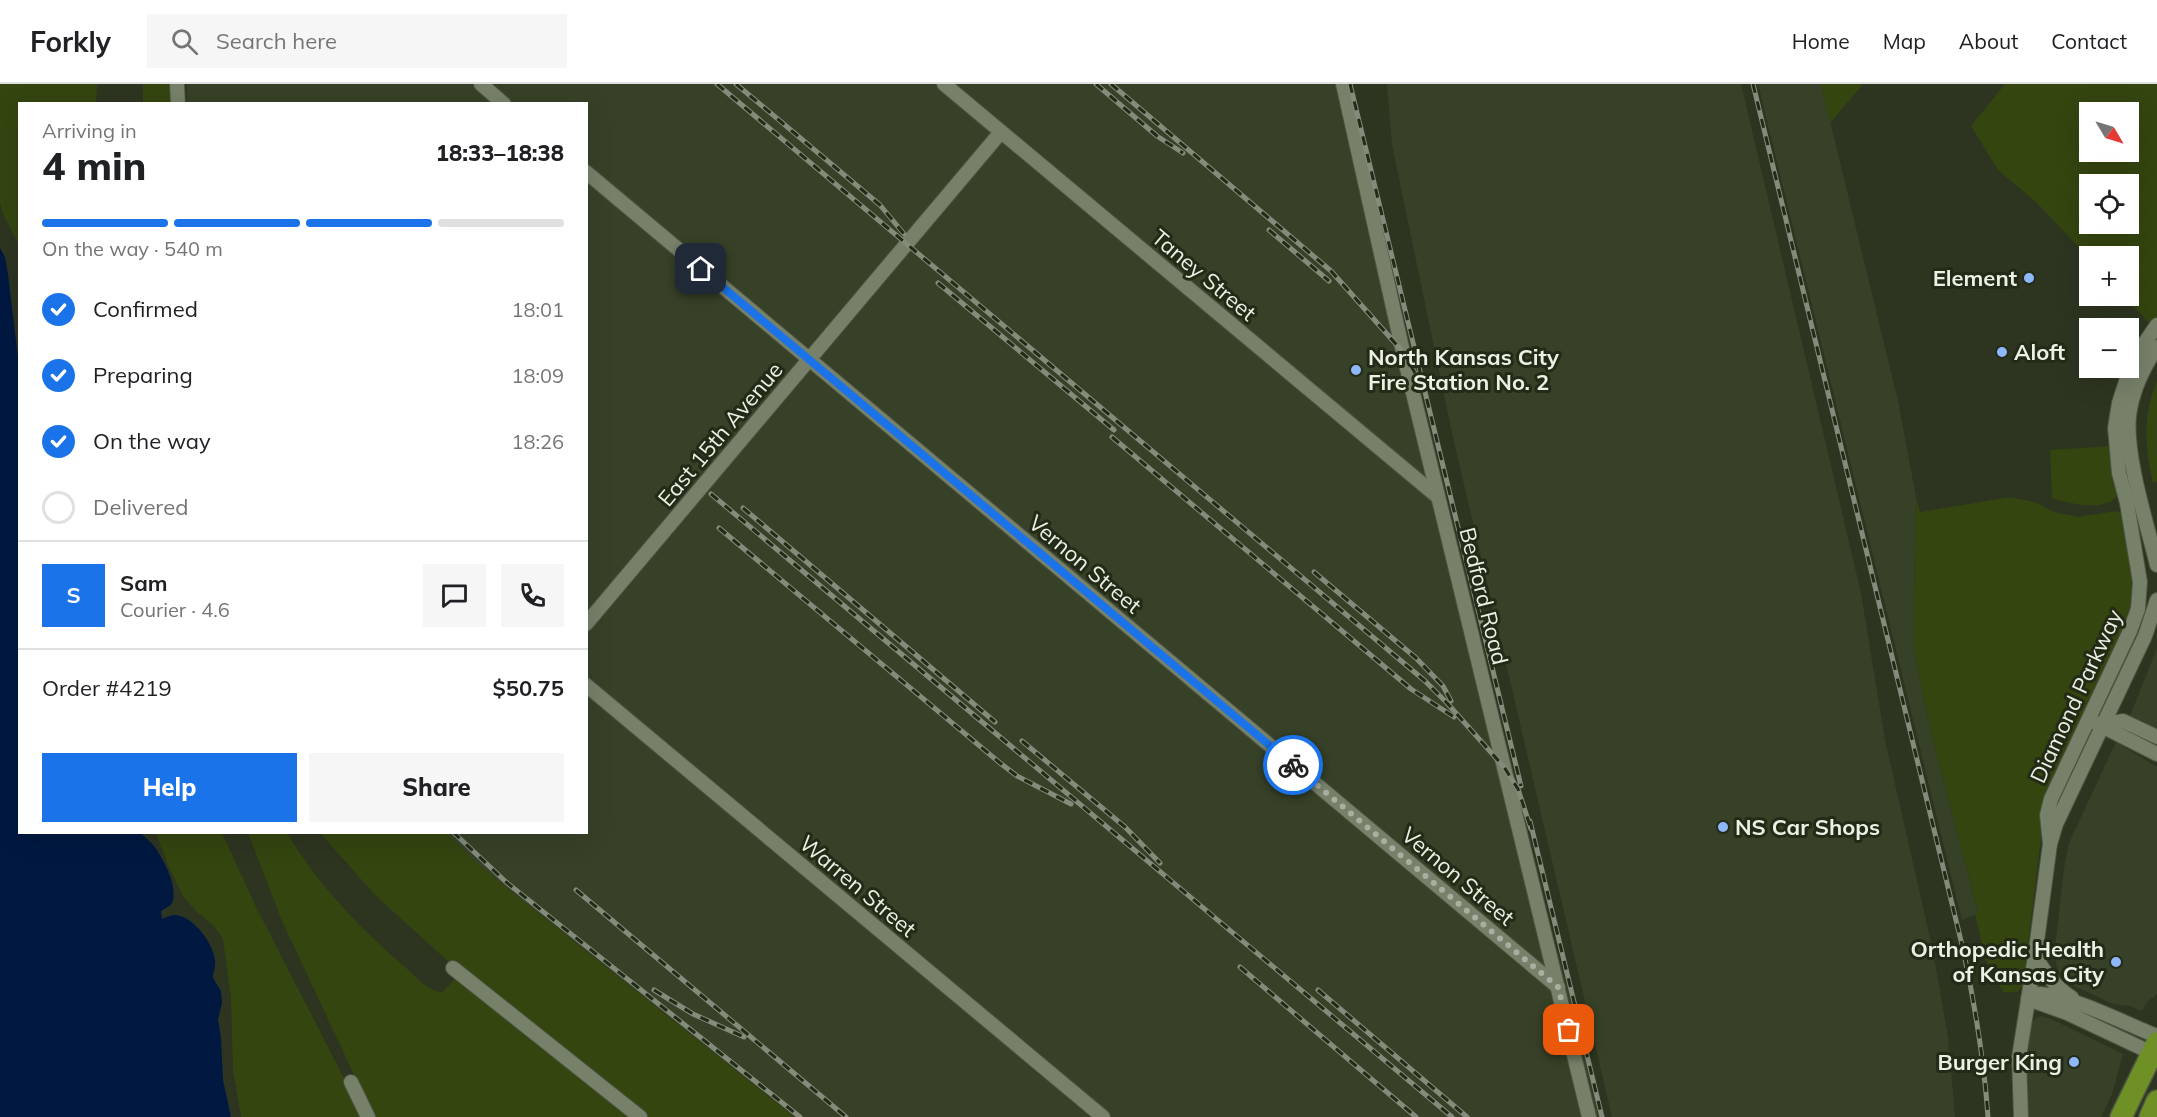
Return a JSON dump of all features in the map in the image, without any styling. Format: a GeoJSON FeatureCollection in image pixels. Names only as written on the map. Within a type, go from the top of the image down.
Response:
{"type":"FeatureCollection","features":[{"type":"Feature","properties":{"kind":"highway"},"geometry":{"type":"LineString","coordinates":[[2121,1117],[2155,1044]]}},
{"type":"Feature","properties":{"kind":"highway"},"geometry":{"type":"LineString","coordinates":[[2151,1117],[2157,1101]]}},
{"type":"Feature","properties":{"kind":"highway"},"geometry":{"type":"LineString","coordinates":[[2151,1117],[2157,1111]]}},
{"type":"Feature","properties":{"kind":"street"},"geometry":{"type":"LineString","coordinates":[[177,84],[178,102]]}},
{"type":"Feature","properties":{"kind":"street"},"geometry":{"type":"LineString","coordinates":[[481,84],[502,102]]}},
{"type":"Feature","properties":{"kind":"street","name":"Taney Street"},"geometry":{"type":"LineString","coordinates":[[944,84],[1438,496]]}},
{"type":"Feature","properties":{"kind":"street","name":"Bedford Road"},"geometry":{"type":"LineString","coordinates":[[1343,84],[1438,496],[1589,1117]]}},
{"type":"Feature","properties":{"kind":"street","name":"East 15th Avenue"},"geometry":{"type":"LineString","coordinates":[[588,622],[1001,132]]}},
{"type":"Feature","properties":{"kind":"street","name":"Vernon Street"},"geometry":{"type":"LineString","coordinates":[[588,174],[1558,987]]}},
{"type":"Feature","properties":{"kind":"street","name":"Diamond Parkway"},"geometry":{"type":"LineString","coordinates":[[2050,844],[2047,815],[2051,799],[2130,631],[2138,609],[2140,582],[2127,503],[2119,473],[2115,428],[2121,393],[2133,360],[2157,325]]}},
{"type":"Feature","properties":{"kind":"street"},"geometry":{"type":"LineString","coordinates":[[2157,348],[2135,392],[2129,432],[2135,470],[2157,565]]}},
{"type":"Feature","properties":{"kind":"street","name":"Diamond Parkway"},"geometry":{"type":"LineString","coordinates":[[2021,1117],[2019,1057],[2050,844],[2056,824],[2145,636],[2157,600]]}},
{"type":"Feature","properties":{"kind":"street","name":"Warren Street"},"geometry":{"type":"LineString","coordinates":[[588,687],[1103,1117]]}},
{"type":"Feature","properties":{"kind":"street"},"geometry":{"type":"LineString","coordinates":[[2088,720],[2157,754]]}},
{"type":"Feature","properties":{"kind":"street"},"geometry":{"type":"LineString","coordinates":[[2102,725],[2123,721],[2157,737]]}},
{"type":"Feature","properties":{"kind":"street"},"geometry":{"type":"LineString","coordinates":[[2035,956],[2046,974],[2060,990],[2083,1006],[2155,1044]]}},
{"type":"Feature","properties":{"kind":"street"},"geometry":{"type":"LineString","coordinates":[[453,968],[640,1117]]}},
{"type":"Feature","properties":{"kind":"street"},"geometry":{"type":"LineString","coordinates":[[2028,999],[2038,994],[2083,1006]]}},
{"type":"Feature","properties":{"kind":"street"},"geometry":{"type":"LineString","coordinates":[[2028,999],[2155,1044]]}},
{"type":"Feature","properties":{"kind":"street"},"geometry":{"type":"LineString","coordinates":[[351,1082],[368,1117]]}},
{"type":"Feature","properties":{"kind":"shaded area"},"geometry":{"type":"Polygon","coordinates":[[[187,84],[1344,84],[1504,767],[1605,1117],[794,1117],[509,890],[473,860],[447,834],[588,834],[588,102],[187,102],[187,84]]]}},
{"type":"Feature","properties":{"kind":"shaded area"},"geometry":{"type":"Polygon","coordinates":[[[1387,84],[1741,84],[1861,593],[1885,740],[1933,951],[1948,1037],[1955,1117],[1612,1117],[1452,433],[1392,145],[1387,84]]]}},
{"type":"Feature","properties":{"kind":"shaded area"},"geometry":{"type":"Polygon","coordinates":[[[1758,84],[1821,84],[1898,401],[1916,497],[1913,645],[1930,729],[1978,913],[1962,920],[1758,84]]]}},
{"type":"Feature","properties":{"kind":"shaded area"},"geometry":{"type":"Polygon","coordinates":[[[2157,648],[2157,729],[2130,716],[2157,648]]]}},
{"type":"Feature","properties":{"kind":"shaded area"},"geometry":{"type":"Polygon","coordinates":[[[2116,742],[2157,767],[2157,994],[2147,1002],[2142,1011],[2130,1006],[2113,1004],[2070,984],[2058,970],[2054,956],[2065,861],[2070,841],[2116,742]]]}},
{"type":"Feature","properties":{"kind":"shaded area"},"geometry":{"type":"Polygon","coordinates":[[[2040,1016],[2051,1019],[2123,1054],[2112,1094],[2101,1117],[2027,1117],[2025,1059],[2030,1025],[2040,1016]]]}},
{"type":"Feature","properties":{"kind":"green space"},"geometry":{"type":"Polygon","coordinates":[[[0,84],[97,84],[96,102],[18,102],[18,243],[0,203],[0,84]]]}},
{"type":"Feature","properties":{"kind":"green space"},"geometry":{"type":"Polygon","coordinates":[[[143,84],[172,84],[172,102],[143,102],[143,84]]]}},
{"type":"Feature","properties":{"kind":"green space"},"geometry":{"type":"Polygon","coordinates":[[[1821,84],[1863,84],[1830,123],[1821,84]]]}},
{"type":"Feature","properties":{"kind":"green space"},"geometry":{"type":"Polygon","coordinates":[[[2005,84],[2157,84],[2157,318],[2152,326],[2133,306],[2139,306],[2139,246],[2079,247],[2035,201],[1998,170],[1971,126],[2005,84]]]}},
{"type":"Feature","properties":{"kind":"green space"},"geometry":{"type":"Polygon","coordinates":[[[2157,381],[2157,482],[2153,483],[2146,432],[2149,407],[2157,381]]]}},
{"type":"Feature","properties":{"kind":"green space"},"geometry":{"type":"Polygon","coordinates":[[[2111,446],[2119,493],[2114,499],[2107,503],[2088,505],[2068,503],[2052,498],[2050,450],[2111,446]]]}},
{"type":"Feature","properties":{"kind":"green space"},"geometry":{"type":"Polygon","coordinates":[[[1916,497],[1920,512],[2011,497],[2037,503],[2053,512],[2079,517],[2116,511],[2123,514],[2137,607],[2043,821],[2023,985],[2017,992],[2003,992],[1986,961],[1975,914],[1978,912],[1930,729],[1913,645],[1916,497]]]}},
{"type":"Feature","properties":{"kind":"green space"},"geometry":{"type":"Polygon","coordinates":[[[156,834],[222,834],[256,907],[348,1086],[357,1081],[282,921],[248,834],[288,834],[326,888],[356,921],[422,982],[431,989],[442,992],[461,973],[376,896],[321,834],[447,834],[473,860],[509,890],[794,1117],[241,1117],[233,1070],[231,998],[223,939],[215,927],[183,896],[156,834]]]}},
{"type":"Feature","properties":{"kind":"water"},"geometry":{"type":"Polygon","coordinates":[[[0,248],[5,257],[8,274],[18,357],[18,834],[141,834],[154,846],[166,867],[174,891],[171,905],[161,911],[162,919],[176,915],[189,920],[207,939],[213,953],[215,963],[213,978],[221,991],[222,1003],[218,1019],[223,1080],[231,1117],[0,1117],[0,248]]]}},
{"type":"Feature","properties":{"kind":"railway"},"geometry":{"type":"LineString","coordinates":[[717,84],[1425,681],[1504,767],[1518,789],[1531,829]]}},
{"type":"Feature","properties":{"kind":"railway"},"geometry":{"type":"LineString","coordinates":[[736,84],[880,205],[904,234]]}},
{"type":"Feature","properties":{"kind":"railway"},"geometry":{"type":"LineString","coordinates":[[1096,84],[1157,136],[1183,153]]}},
{"type":"Feature","properties":{"kind":"railway"},"geometry":{"type":"LineString","coordinates":[[1111,84],[1331,271],[1403,352],[1415,373]]}},
{"type":"Feature","properties":{"kind":"railway"},"geometry":{"type":"LineString","coordinates":[[1350,84],[1521,786]]}},
{"type":"Feature","properties":{"kind":"railway"},"geometry":{"type":"LineString","coordinates":[[1753,84],[1963,949],[1979,1033],[1988,1117]]}},
{"type":"Feature","properties":{"kind":"railway"},"geometry":{"type":"LineString","coordinates":[[1269,230],[1329,281]]}},
{"type":"Feature","properties":{"kind":"railway"},"geometry":{"type":"LineString","coordinates":[[938,283],[1114,430]]}},
{"type":"Feature","properties":{"kind":"railway"},"geometry":{"type":"LineString","coordinates":[[1112,437],[1411,689],[1454,717]]}},
{"type":"Feature","properties":{"kind":"railway"},"geometry":{"type":"LineString","coordinates":[[711,494],[1452,1117]]}},
{"type":"Feature","properties":{"kind":"railway"},"geometry":{"type":"LineString","coordinates":[[743,508],[995,722]]}},
{"type":"Feature","properties":{"kind":"railway"},"geometry":{"type":"LineString","coordinates":[[719,528],[1000,763],[1017,776],[1071,804]]}},
{"type":"Feature","properties":{"kind":"railway"},"geometry":{"type":"LineString","coordinates":[[1314,572],[1416,658],[1443,686],[1451,701]]}},
{"type":"Feature","properties":{"kind":"railway"},"geometry":{"type":"LineString","coordinates":[[1022,741],[1125,827],[1160,863]]}},
{"type":"Feature","properties":{"kind":"railway"},"geometry":{"type":"LineString","coordinates":[[1530,821],[1602,1117]]}},
{"type":"Feature","properties":{"kind":"railway"},"geometry":{"type":"LineString","coordinates":[[455,834],[506,882],[800,1117]]}},
{"type":"Feature","properties":{"kind":"railway"},"geometry":{"type":"LineString","coordinates":[[576,890],[846,1117]]}},
{"type":"Feature","properties":{"kind":"railway"},"geometry":{"type":"LineString","coordinates":[[1240,967],[1416,1117]]}},
{"type":"Feature","properties":{"kind":"railway"},"geometry":{"type":"LineString","coordinates":[[654,990],[693,1014],[744,1037]]}},
{"type":"Feature","properties":{"kind":"railway"},"geometry":{"type":"LineString","coordinates":[[1318,990],[1467,1117]]}},
{"type":"Feature","properties":{"kind":"way so far"},"geometry":{"type":"LineString","coordinates":[[1293,765],[1558,987],[1569,1030]]}},
{"type":"Feature","properties":{"kind":"place","name":"Element"},"geometry":{"type":"Point","coordinates":[2029,278]}},
{"type":"Feature","properties":{"kind":"place","name":"Aloft"},"geometry":{"type":"Point","coordinates":[2002,352]}},
{"type":"Feature","properties":{"kind":"place","name":"North Kansas City Fire Station No. 2"},"geometry":{"type":"Point","coordinates":[1356,370]}},
{"type":"Feature","properties":{"kind":"place","name":"NS Car Shops"},"geometry":{"type":"Point","coordinates":[1723,827]}},
{"type":"Feature","properties":{"kind":"place","name":"Orthopedic Health of Kansas City"},"geometry":{"type":"Point","coordinates":[2116,962]}},
{"type":"Feature","properties":{"kind":"place","name":"Burger King"},"geometry":{"type":"Point","coordinates":[2074,1062]}},
{"type":"Feature","properties":{"kind":"route"},"geometry":{"type":"LineString","coordinates":[[701,269],[1293,765]]}}]}
